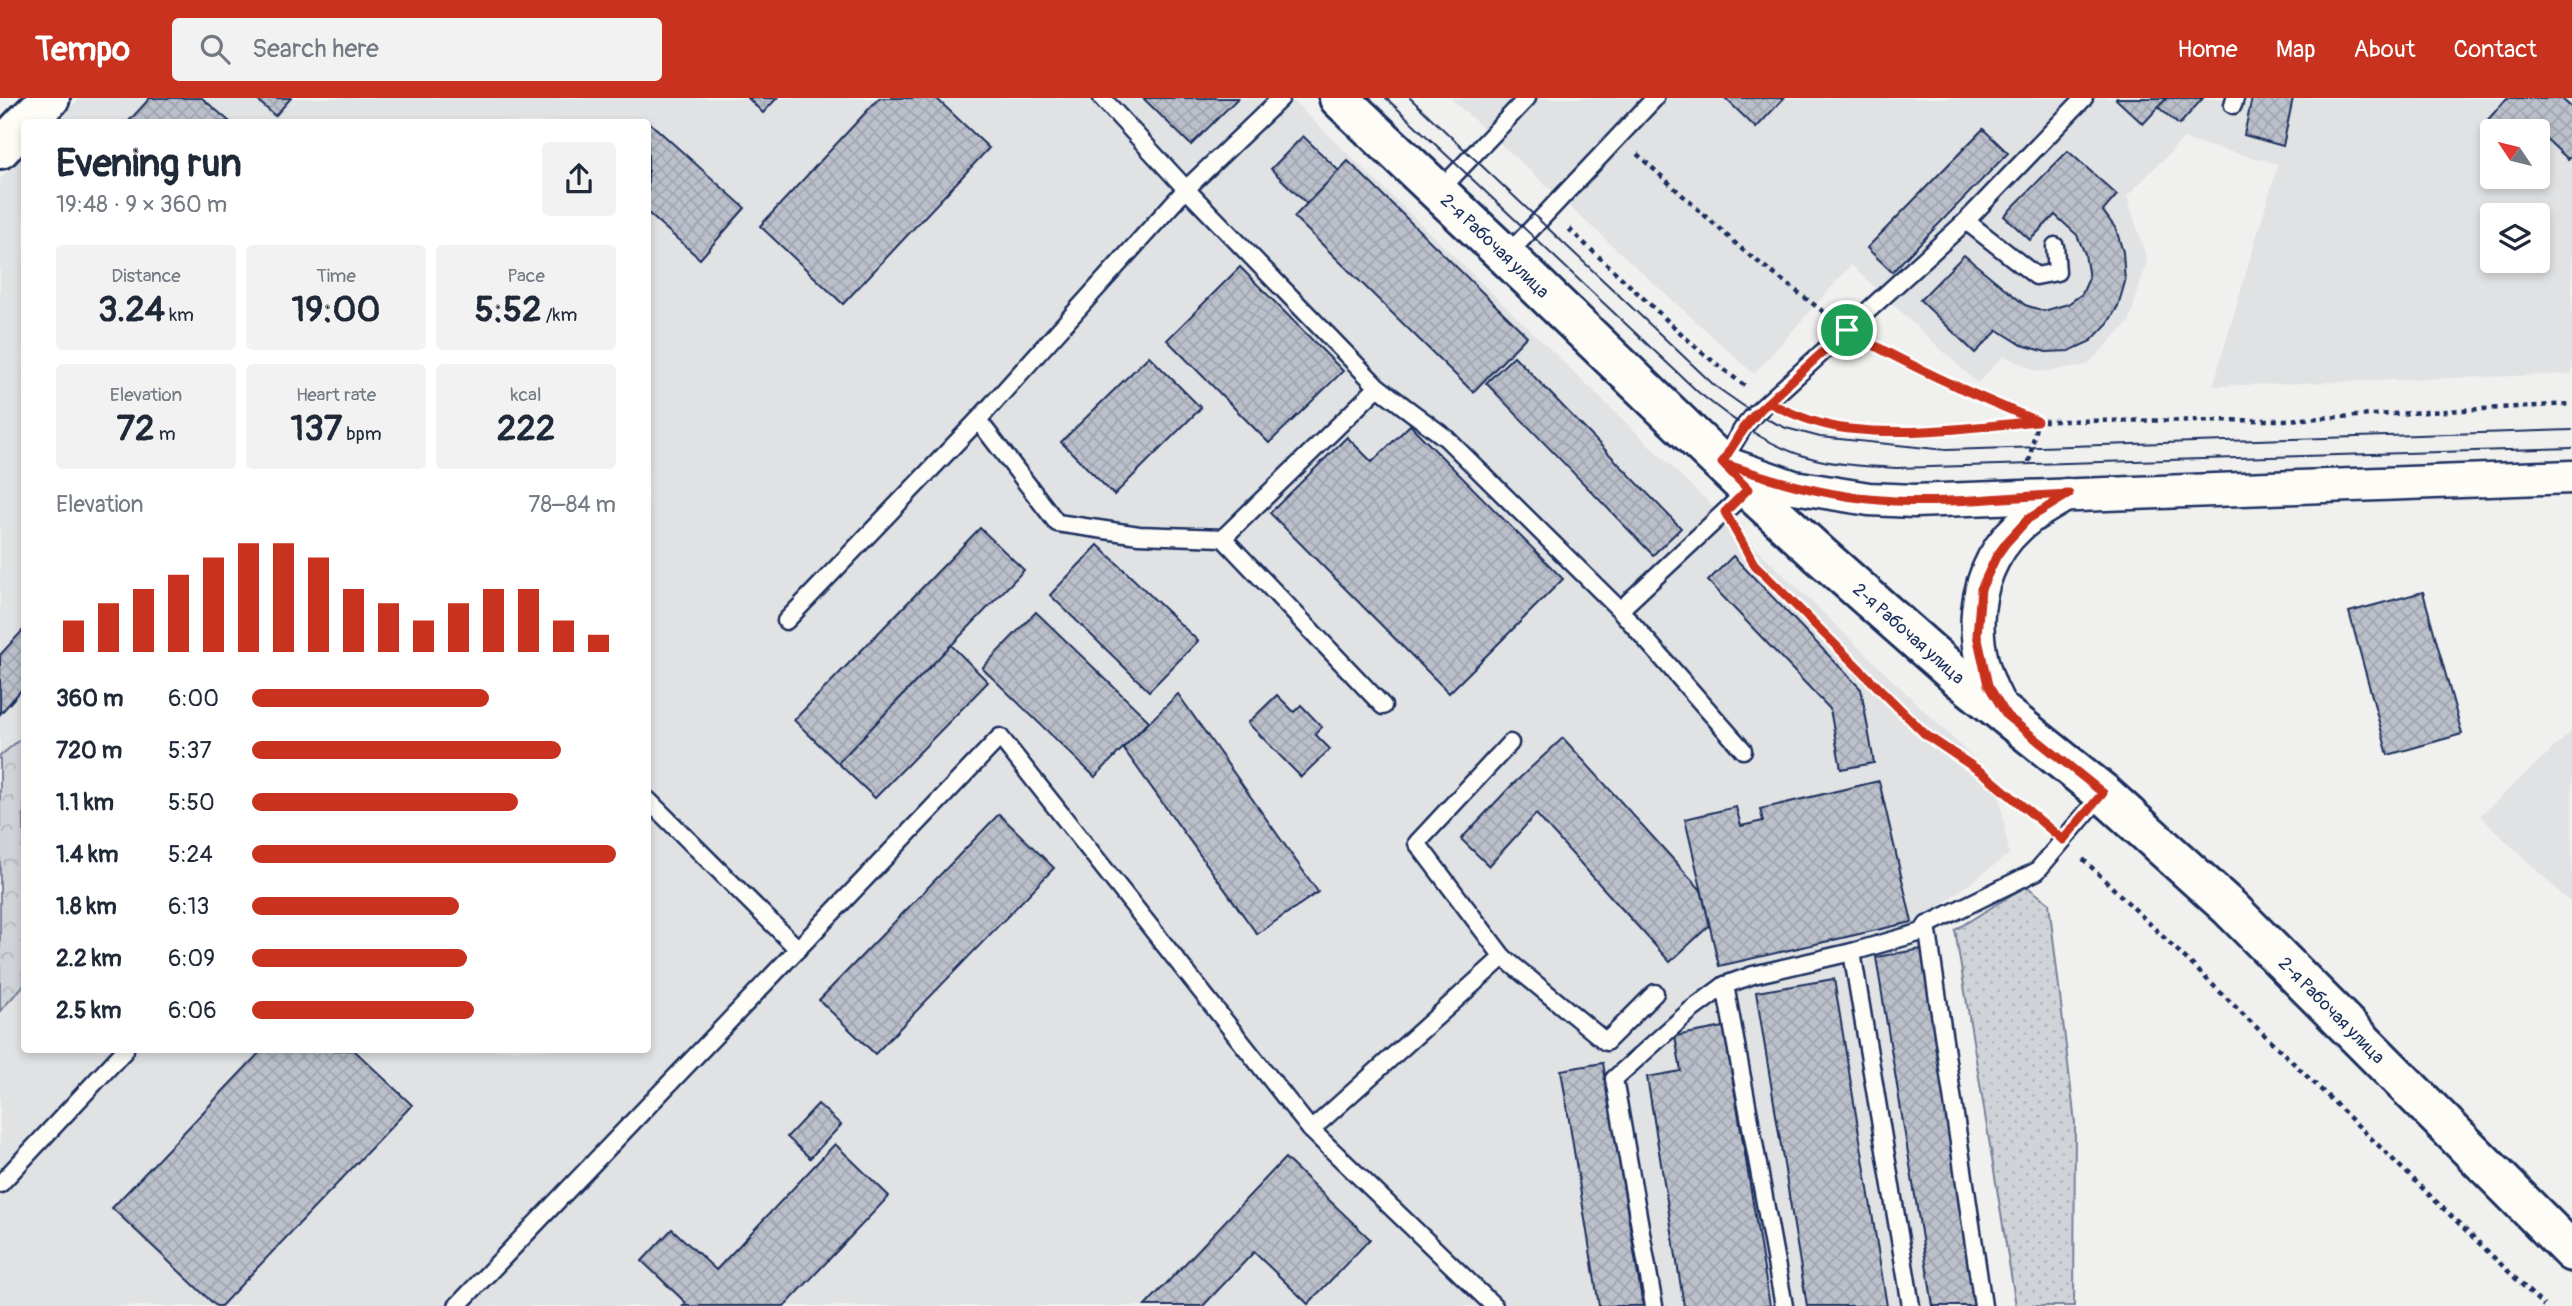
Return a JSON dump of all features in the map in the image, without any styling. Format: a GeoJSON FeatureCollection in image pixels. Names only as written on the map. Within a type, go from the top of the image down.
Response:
{"type":"FeatureCollection","features":[{"type":"Feature","properties":{"kind":"main road"},"geometry":{"type":"LineString","coordinates":[[29,119],[50,98]]}},
{"type":"Feature","properties":{"kind":"main road","name":"2-я Рабочая улица"},"geometry":{"type":"LineString","coordinates":[[1339,98],[1722,463],[1737,501],[2103,793],[2230,908],[2572,1252]]}},
{"type":"Feature","properties":{"kind":"main road"},"geometry":{"type":"LineString","coordinates":[[0,149],[21,127]]}},
{"type":"Feature","properties":{"kind":"street"},"geometry":{"type":"LineString","coordinates":[[1722,463],[1794,486],[1869,499],[1968,500],[2069,494],[2572,477]]}},
{"type":"Feature","properties":{"kind":"street"},"geometry":{"type":"LineString","coordinates":[[2007,716],[1988,685],[1983,668],[1977,635],[1981,589],[1996,557],[2016,530],[2028,519],[2069,494]]}},
{"type":"Feature","properties":{"kind":"lane"},"geometry":{"type":"LineString","coordinates":[[1102,98],[1186,189],[1378,387],[1446,438],[1620,610],[1743,750]]}},
{"type":"Feature","properties":{"kind":"lane"},"geometry":{"type":"LineString","coordinates":[[786,621],[978,420],[1186,189],[1281,98]]}},
{"type":"Feature","properties":{"kind":"lane"},"geometry":{"type":"LineString","coordinates":[[1439,191],[1527,98]]}},
{"type":"Feature","properties":{"kind":"lane"},"geometry":{"type":"LineString","coordinates":[[1506,256],[1655,98]]}},
{"type":"Feature","properties":{"kind":"lane"},"geometry":{"type":"LineString","coordinates":[[1722,463],[1743,428],[1768,402],[1966,221],[2084,98]]}},
{"type":"Feature","properties":{"kind":"lane"},"geometry":{"type":"LineString","coordinates":[[1966,221],[2036,276],[2057,272],[2055,246]]}},
{"type":"Feature","properties":{"kind":"lane"},"geometry":{"type":"LineString","coordinates":[[1223,538],[1378,387]]}},
{"type":"Feature","properties":{"kind":"lane"},"geometry":{"type":"LineString","coordinates":[[978,420],[1057,523],[1139,536],[1223,538],[1383,706]]}},
{"type":"Feature","properties":{"kind":"lane"},"geometry":{"type":"LineString","coordinates":[[1620,610],[1737,501]]}},
{"type":"Feature","properties":{"kind":"lane"},"geometry":{"type":"LineString","coordinates":[[457,1306],[1000,737],[1311,1130],[1494,1306]]}},
{"type":"Feature","properties":{"kind":"lane"},"geometry":{"type":"LineString","coordinates":[[1510,743],[1417,843],[1503,957],[1606,1042],[1655,993]]}},
{"type":"Feature","properties":{"kind":"lane"},"geometry":{"type":"LineString","coordinates":[[1654,1306],[1614,1079],[1725,985],[1754,975],[1922,932],[1927,925],[2036,871],[2103,793]]}},
{"type":"Feature","properties":{"kind":"lane"},"geometry":{"type":"LineString","coordinates":[[651,803],[798,950]]}},
{"type":"Feature","properties":{"kind":"lane"},"geometry":{"type":"LineString","coordinates":[[1927,925],[1983,1306]]}},
{"type":"Feature","properties":{"kind":"lane"},"geometry":{"type":"LineString","coordinates":[[1852,951],[1911,1306]]}},
{"type":"Feature","properties":{"kind":"lane"},"geometry":{"type":"LineString","coordinates":[[1311,1130],[1503,957]]}},
{"type":"Feature","properties":{"kind":"lane"},"geometry":{"type":"LineString","coordinates":[[1725,985],[1784,1306]]}},
{"type":"Feature","properties":{"kind":"lane"},"geometry":{"type":"LineString","coordinates":[[0,1184],[122,1053]]}},
{"type":"Feature","properties":{"kind":"path"},"geometry":{"type":"LineString","coordinates":[[1618,137],[1744,251],[1794,292],[1847,330],[1951,385],[2037,421]]}},
{"type":"Feature","properties":{"kind":"path"},"geometry":{"type":"LineString","coordinates":[[1548,210],[1700,351],[1768,402],[1806,419],[1848,429],[1920,430],[2037,421],[2284,420],[2572,404]]}},
{"type":"Feature","properties":{"kind":"path"},"geometry":{"type":"LineString","coordinates":[[1737,501],[1754,564],[1926,735],[1987,776],[2063,840],[2544,1306]]}},
{"type":"Feature","properties":{"kind":"shaded area"},"geometry":{"type":"Polygon","coordinates":[[[80,98],[1290,98],[1997,781],[2009,854],[1921,920],[1922,949],[1981,1306],[0,1306],[0,1011],[21,988],[21,1053],[651,1053],[651,119],[59,119],[80,98]]]}},
{"type":"Feature","properties":{"kind":"shaded area"},"geometry":{"type":"Polygon","coordinates":[[[1450,98],[2572,98],[2572,374],[2213,386],[2278,164],[2183,139],[2127,196],[2147,260],[2129,322],[2087,365],[2039,372],[2004,356],[1977,383],[1851,265],[1754,374],[1450,98]]]}},
{"type":"Feature","properties":{"kind":"shaded area"},"geometry":{"type":"Polygon","coordinates":[[[21,157],[21,738],[0,756],[0,179],[21,157]]]}},
{"type":"Feature","properties":{"kind":"shaded area"},"geometry":{"type":"Polygon","coordinates":[[[2572,731],[2572,904],[2480,816],[2572,731]]]}},
{"type":"Feature","properties":{"kind":"green space"},"geometry":{"type":"Polygon","coordinates":[[[21,738],[21,988],[0,1011],[0,756],[21,738]]]}},
{"type":"Feature","properties":{"kind":"green space"},"geometry":{"type":"Polygon","coordinates":[[[2026,886],[2049,903],[2075,1123],[2074,1306],[2016,1306],[1955,930],[2026,886]]]}},
{"type":"Feature","properties":{"kind":"building"},"geometry":{"type":"Polygon","coordinates":[[[150,98],[202,98],[226,119],[131,119],[150,98]]]}},
{"type":"Feature","properties":{"kind":"building"},"geometry":{"type":"Polygon","coordinates":[[[255,98],[291,98],[275,116],[255,98]]]}},
{"type":"Feature","properties":{"kind":"building"},"geometry":{"type":"Polygon","coordinates":[[[748,98],[777,98],[763,113],[748,98]]]}},
{"type":"Feature","properties":{"kind":"building"},"geometry":{"type":"Polygon","coordinates":[[[879,98],[936,98],[989,148],[843,304],[760,226],[879,98]]]}},
{"type":"Feature","properties":{"kind":"building"},"geometry":{"type":"Polygon","coordinates":[[[1143,98],[1238,98],[1191,145],[1143,98]]]}},
{"type":"Feature","properties":{"kind":"building"},"geometry":{"type":"Polygon","coordinates":[[[1725,98],[1784,98],[1756,128],[1725,98]]]}},
{"type":"Feature","properties":{"kind":"building"},"geometry":{"type":"Polygon","coordinates":[[[2117,98],[2167,98],[2143,124],[2117,98]]]}},
{"type":"Feature","properties":{"kind":"building"},"geometry":{"type":"Polygon","coordinates":[[[2167,98],[2203,98],[2179,125],[2158,107],[2167,98]]]}},
{"type":"Feature","properties":{"kind":"building"},"geometry":{"type":"Polygon","coordinates":[[[2252,98],[2293,98],[2283,146],[2244,135],[2252,98]]]}},
{"type":"Feature","properties":{"kind":"building"},"geometry":{"type":"Polygon","coordinates":[[[2507,98],[2561,98],[2572,108],[2572,155],[2568,159],[2550,142],[2550,119],[2489,119],[2507,98]]]}},
{"type":"Feature","properties":{"kind":"building"},"geometry":{"type":"Polygon","coordinates":[[[651,124],[745,208],[700,259],[651,216],[651,124]]]}},
{"type":"Feature","properties":{"kind":"building"},"geometry":{"type":"Polygon","coordinates":[[[1983,129],[2008,153],[1892,272],[1867,248],[1983,129]]]}},
{"type":"Feature","properties":{"kind":"building"},"geometry":{"type":"Polygon","coordinates":[[[1303,136],[1339,171],[1307,204],[1271,169],[1303,136]]]}},
{"type":"Feature","properties":{"kind":"building"},"geometry":{"type":"Polygon","coordinates":[[[2068,151],[2117,195],[2103,211],[2116,229],[2123,252],[2125,282],[2118,306],[2108,323],[2091,341],[2069,351],[2046,352],[2022,345],[1998,330],[1975,353],[1920,300],[1964,255],[2025,305],[2044,311],[2068,304],[2082,294],[2089,278],[2085,254],[2077,235],[2055,215],[2030,240],[2004,216],[2068,151]]]}},
{"type":"Feature","properties":{"kind":"building"},"geometry":{"type":"Polygon","coordinates":[[[1348,161],[1527,336],[1473,392],[1294,217],[1348,161]]]}},
{"type":"Feature","properties":{"kind":"building"},"geometry":{"type":"Polygon","coordinates":[[[1240,267],[1343,371],[1269,443],[1167,340],[1240,267]]]}},
{"type":"Feature","properties":{"kind":"building"},"geometry":{"type":"Polygon","coordinates":[[[1149,356],[1201,408],[1114,495],[1061,442],[1149,356]]]}},
{"type":"Feature","properties":{"kind":"building"},"geometry":{"type":"Polygon","coordinates":[[[1514,356],[1681,528],[1653,555],[1486,383],[1514,356]]]}},
{"type":"Feature","properties":{"kind":"building"},"geometry":{"type":"Polygon","coordinates":[[[1410,425],[1563,579],[1449,693],[1270,513],[1347,437],[1372,462],[1410,425]]]}},
{"type":"Feature","properties":{"kind":"building"},"geometry":{"type":"Polygon","coordinates":[[[980,528],[1024,570],[838,763],[794,720],[980,528]]]}},
{"type":"Feature","properties":{"kind":"building"},"geometry":{"type":"Polygon","coordinates":[[[1098,545],[1198,641],[1149,691],[1050,595],[1098,545]]]}},
{"type":"Feature","properties":{"kind":"building"},"geometry":{"type":"Polygon","coordinates":[[[1733,556],[1861,689],[1874,763],[1841,769],[1830,709],[1708,581],[1733,556]]]}},
{"type":"Feature","properties":{"kind":"building"},"geometry":{"type":"Polygon","coordinates":[[[2423,592],[2462,734],[2388,755],[2349,612],[2423,592]]]}},
{"type":"Feature","properties":{"kind":"building"},"geometry":{"type":"Polygon","coordinates":[[[1036,612],[1149,721],[1095,777],[982,668],[1036,612]]]}},
{"type":"Feature","properties":{"kind":"building"},"geometry":{"type":"Polygon","coordinates":[[[21,632],[21,690],[0,714],[0,655],[21,632]]]}},
{"type":"Feature","properties":{"kind":"building"},"geometry":{"type":"Polygon","coordinates":[[[951,645],[988,682],[875,798],[838,763],[951,645]]]}},
{"type":"Feature","properties":{"kind":"building"},"geometry":{"type":"Polygon","coordinates":[[[1178,694],[1318,892],[1257,934],[1123,748],[1178,694]]]}},
{"type":"Feature","properties":{"kind":"building"},"geometry":{"type":"Polygon","coordinates":[[[1277,695],[1294,712],[1301,705],[1322,727],[1315,734],[1330,749],[1301,777],[1248,723],[1277,695]]]}},
{"type":"Feature","properties":{"kind":"building"},"geometry":{"type":"Polygon","coordinates":[[[1563,738],[1701,890],[1710,925],[1670,962],[1536,814],[1489,866],[1461,839],[1511,786],[1563,738]]]}},
{"type":"Feature","properties":{"kind":"building"},"geometry":{"type":"Polygon","coordinates":[[[1879,781],[1912,922],[1719,966],[1685,819],[1736,807],[1741,826],[1763,821],[1760,809],[1879,781]]]}},
{"type":"Feature","properties":{"kind":"building"},"geometry":{"type":"Polygon","coordinates":[[[999,814],[1054,868],[875,1054],[819,1000],[999,814]]]}},
{"type":"Feature","properties":{"kind":"building"},"geometry":{"type":"Polygon","coordinates":[[[1922,949],[1981,1306],[1933,1306],[1876,957],[1922,949]]]}},
{"type":"Feature","properties":{"kind":"building"},"geometry":{"type":"Polygon","coordinates":[[[1834,979],[1887,1306],[1807,1306],[1756,992],[1834,979]]]}},
{"type":"Feature","properties":{"kind":"building"},"geometry":{"type":"Polygon","coordinates":[[[1724,1027],[1770,1306],[1684,1306],[1647,1077],[1681,1071],[1675,1036],[1724,1027]]]}},
{"type":"Feature","properties":{"kind":"building"},"geometry":{"type":"Polygon","coordinates":[[[259,1053],[357,1053],[412,1105],[221,1306],[216,1306],[112,1208],[259,1053]]]}},
{"type":"Feature","properties":{"kind":"building"},"geometry":{"type":"Polygon","coordinates":[[[1603,1063],[1643,1306],[1599,1306],[1561,1070],[1603,1063]]]}},
{"type":"Feature","properties":{"kind":"building"},"geometry":{"type":"Polygon","coordinates":[[[818,1104],[841,1125],[810,1158],[787,1137],[818,1104]]]}},
{"type":"Feature","properties":{"kind":"building"},"geometry":{"type":"Polygon","coordinates":[[[835,1144],[889,1196],[785,1306],[683,1306],[686,1303],[642,1261],[672,1229],[716,1270],[835,1144]]]}},
{"type":"Feature","properties":{"kind":"building"},"geometry":{"type":"Polygon","coordinates":[[[1285,1158],[1370,1239],[1308,1304],[1254,1252],[1203,1306],[1145,1306],[1285,1158]]]}},
{"type":"Feature","properties":{"kind":"tram line"},"geometry":{"type":"LineString","coordinates":[[1386,98],[1698,392],[1768,441],[1815,459],[1896,468],[2572,448]]}},
{"type":"Feature","properties":{"kind":"tram line"},"geometry":{"type":"LineString","coordinates":[[1410,98],[1715,386],[1755,414],[1786,428],[1820,437],[1946,450],[2572,430]]}},
{"type":"Feature","properties":{"kind":"route"},"geometry":{"type":"LineString","coordinates":[[1847,330],[1768,402],[1755,414],[1743,428],[1722,463],[1748,489],[1725,512],[1754,564],[1926,735],[1987,776],[2063,840],[2103,793],[2007,716],[1988,685],[1977,635],[1977,619],[1981,589],[1996,557],[2006,543],[2028,519],[2069,494],[1968,500],[1869,499],[1794,486],[1722,463],[1743,428],[1768,402],[1806,419],[1848,429],[1920,430],[2037,421],[1951,385],[1847,330]]}}]}
